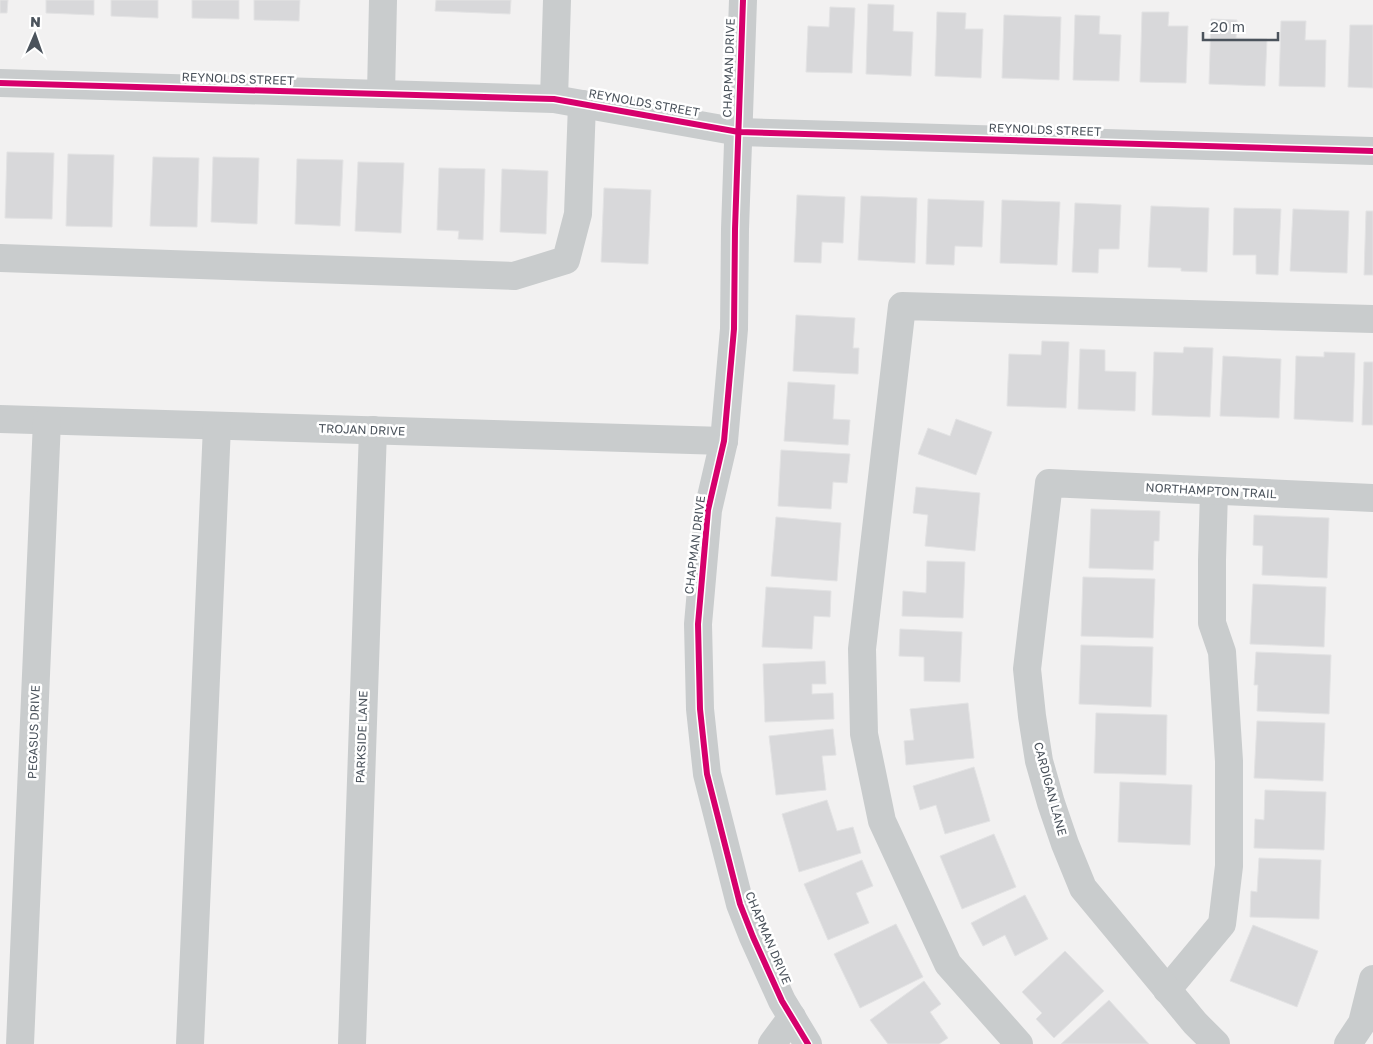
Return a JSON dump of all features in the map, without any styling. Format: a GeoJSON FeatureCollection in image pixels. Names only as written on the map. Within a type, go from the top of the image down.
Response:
{"type":"FeatureCollection","features":[{"type":"Feature","properties":{"kind":"street"},"geometry":{"type":"LineString","coordinates":[[382,94],[383,0]]}},
{"type":"Feature","properties":{"kind":"street"},"geometry":{"type":"LineString","coordinates":[[554,99],[556,0]]}},
{"type":"Feature","properties":{"kind":"street","name":"CHAPMAN DRIVE"},"geometry":{"type":"LineString","coordinates":[[742,0],[734,329],[724,441],[708,510],[698,624],[700,709],[706,774],[740,904],[782,1001],[808,1044]]}},
{"type":"Feature","properties":{"kind":"street","name":"REYNOLDS STREET"},"geometry":{"type":"LineString","coordinates":[[0,83],[554,99],[739,132],[1373,152]]}},
{"type":"Feature","properties":{"kind":"street"},"geometry":{"type":"LineString","coordinates":[[0,258],[514,276],[566,260],[578,214],[582,104]]}},
{"type":"Feature","properties":{"kind":"street"},"geometry":{"type":"LineString","coordinates":[[1019,1044],[948,964],[882,821],[864,734],[862,649],[902,306],[1373,319]]}},
{"type":"Feature","properties":{"kind":"street","name":"TROJAN DRIVE"},"geometry":{"type":"LineString","coordinates":[[0,419],[724,441]]}},
{"type":"Feature","properties":{"kind":"street","name":"PEGASUS DRIVE"},"geometry":{"type":"LineString","coordinates":[[20,1044],[47,421]]}},
{"type":"Feature","properties":{"kind":"street"},"geometry":{"type":"LineString","coordinates":[[190,1044],[217,426]]}},
{"type":"Feature","properties":{"kind":"street","name":"PARKSIDE LANE"},"geometry":{"type":"LineString","coordinates":[[352,1044],[372,430]]}},
{"type":"Feature","properties":{"kind":"street","name":"NORTHAMPTON TRAIL"},"geometry":{"type":"LineString","coordinates":[[1049,482],[1373,498]]}},
{"type":"Feature","properties":{"kind":"street","name":"CARDIGAN LANE"},"geometry":{"type":"LineString","coordinates":[[1049,482],[1028,670],[1032,716],[1039,761],[1065,844],[1083,888],[1167,990],[1216,1044]]}},
{"type":"Feature","properties":{"kind":"street"},"geometry":{"type":"LineString","coordinates":[[1167,990],[1222,924],[1229,866],[1229,761],[1222,652],[1212,623],[1214,491]]}},
{"type":"Feature","properties":{"kind":"street"},"geometry":{"type":"LineString","coordinates":[[1348,1044],[1362,1023],[1373,985]]}},
{"type":"Feature","properties":{"kind":"street"},"geometry":{"type":"LineString","coordinates":[[772,1044],[792,1017]]}},
{"type":"Feature","properties":{"kind":"building"},"geometry":{"type":"Polygon","coordinates":[[[0,0],[8,0],[7,13],[0,13],[0,0]]]}},
{"type":"Feature","properties":{"kind":"building"},"geometry":{"type":"Polygon","coordinates":[[[46,0],[94,0],[94,15],[46,13],[46,0]]]}},
{"type":"Feature","properties":{"kind":"building"},"geometry":{"type":"Polygon","coordinates":[[[111,0],[158,0],[158,18],[111,16],[111,0]]]}},
{"type":"Feature","properties":{"kind":"building"},"geometry":{"type":"Polygon","coordinates":[[[192,0],[239,0],[239,19],[192,18],[192,0]]]}},
{"type":"Feature","properties":{"kind":"building"},"geometry":{"type":"Polygon","coordinates":[[[254,0],[300,0],[299,21],[254,20],[254,0]]]}},
{"type":"Feature","properties":{"kind":"building"},"geometry":{"type":"Polygon","coordinates":[[[436,0],[511,0],[510,14],[435,11],[436,0]]]}},
{"type":"Feature","properties":{"kind":"building"},"geometry":{"type":"Polygon","coordinates":[[[868,4],[894,5],[893,31],[913,32],[911,76],[866,74],[868,4]]]}},
{"type":"Feature","properties":{"kind":"building"},"geometry":{"type":"Polygon","coordinates":[[[830,7],[855,8],[852,73],[806,72],[808,26],[829,27],[830,7]]]}},
{"type":"Feature","properties":{"kind":"building"},"geometry":{"type":"Polygon","coordinates":[[[937,12],[966,13],[965,29],[983,29],[981,78],[935,76],[937,12]]]}},
{"type":"Feature","properties":{"kind":"building"},"geometry":{"type":"Polygon","coordinates":[[[1142,12],[1169,12],[1168,26],[1188,26],[1186,83],[1140,82],[1142,12]]]}},
{"type":"Feature","properties":{"kind":"building"},"geometry":{"type":"Polygon","coordinates":[[[1004,15],[1061,17],[1059,80],[1002,78],[1004,15]]]}},
{"type":"Feature","properties":{"kind":"building"},"geometry":{"type":"Polygon","coordinates":[[[1075,15],[1100,16],[1099,34],[1121,35],[1119,81],[1073,80],[1075,15]]]}},
{"type":"Feature","properties":{"kind":"building"},"geometry":{"type":"Polygon","coordinates":[[[1211,19],[1237,20],[1236,38],[1267,39],[1265,86],[1209,84],[1211,19]]]}},
{"type":"Feature","properties":{"kind":"building"},"geometry":{"type":"Polygon","coordinates":[[[1281,21],[1306,21],[1305,40],[1326,40],[1325,87],[1279,86],[1281,21]]]}},
{"type":"Feature","properties":{"kind":"building"},"geometry":{"type":"Polygon","coordinates":[[[1350,25],[1373,25],[1373,88],[1348,87],[1350,25]]]}},
{"type":"Feature","properties":{"kind":"building"},"geometry":{"type":"Polygon","coordinates":[[[7,152],[54,153],[52,219],[5,218],[7,152]]]}},
{"type":"Feature","properties":{"kind":"building"},"geometry":{"type":"Polygon","coordinates":[[[68,154],[114,155],[112,227],[66,226],[68,154]]]}},
{"type":"Feature","properties":{"kind":"building"},"geometry":{"type":"Polygon","coordinates":[[[153,157],[199,158],[197,227],[150,226],[153,157]]]}},
{"type":"Feature","properties":{"kind":"building"},"geometry":{"type":"Polygon","coordinates":[[[213,157],[259,158],[257,224],[211,222],[213,157]]]}},
{"type":"Feature","properties":{"kind":"building"},"geometry":{"type":"Polygon","coordinates":[[[297,159],[343,160],[340,226],[295,224],[297,159]]]}},
{"type":"Feature","properties":{"kind":"building"},"geometry":{"type":"Polygon","coordinates":[[[358,162],[404,163],[401,233],[355,231],[358,162]]]}},
{"type":"Feature","properties":{"kind":"building"},"geometry":{"type":"Polygon","coordinates":[[[439,168],[485,169],[483,240],[458,239],[459,231],[437,230],[439,168]]]}},
{"type":"Feature","properties":{"kind":"building"},"geometry":{"type":"Polygon","coordinates":[[[502,169],[548,171],[546,234],[500,232],[502,169]]]}},
{"type":"Feature","properties":{"kind":"building"},"geometry":{"type":"Polygon","coordinates":[[[604,188],[651,190],[648,264],[601,262],[604,188]]]}},
{"type":"Feature","properties":{"kind":"building"},"geometry":{"type":"Polygon","coordinates":[[[797,195],[845,197],[843,243],[822,242],[821,263],[794,262],[797,195]]]}},
{"type":"Feature","properties":{"kind":"building"},"geometry":{"type":"Polygon","coordinates":[[[861,196],[917,198],[915,263],[858,260],[861,196]]]}},
{"type":"Feature","properties":{"kind":"building"},"geometry":{"type":"Polygon","coordinates":[[[928,199],[984,201],[982,247],[955,246],[954,265],[926,264],[928,199]]]}},
{"type":"Feature","properties":{"kind":"building"},"geometry":{"type":"Polygon","coordinates":[[[1002,200],[1060,202],[1057,265],[1000,263],[1002,200]]]}},
{"type":"Feature","properties":{"kind":"building"},"geometry":{"type":"Polygon","coordinates":[[[1075,203],[1121,205],[1119,249],[1099,249],[1098,273],[1072,272],[1075,203]]]}},
{"type":"Feature","properties":{"kind":"building"},"geometry":{"type":"Polygon","coordinates":[[[1151,206],[1209,208],[1207,272],[1181,271],[1181,268],[1148,267],[1151,206]]]}},
{"type":"Feature","properties":{"kind":"building"},"geometry":{"type":"Polygon","coordinates":[[[1234,208],[1281,209],[1278,275],[1256,274],[1256,255],[1233,255],[1234,208]]]}},
{"type":"Feature","properties":{"kind":"building"},"geometry":{"type":"Polygon","coordinates":[[[1293,209],[1349,211],[1347,273],[1290,271],[1293,209]]]}},
{"type":"Feature","properties":{"kind":"building"},"geometry":{"type":"Polygon","coordinates":[[[1366,211],[1373,211],[1373,275],[1364,275],[1366,211]]]}},
{"type":"Feature","properties":{"kind":"building"},"geometry":{"type":"Polygon","coordinates":[[[796,315],[855,318],[853,348],[859,348],[858,374],[793,371],[796,315]]]}},
{"type":"Feature","properties":{"kind":"building"},"geometry":{"type":"Polygon","coordinates":[[[1042,341],[1069,342],[1066,408],[1007,406],[1009,354],[1041,355],[1042,341]]]}},
{"type":"Feature","properties":{"kind":"building"},"geometry":{"type":"Polygon","coordinates":[[[1184,347],[1213,348],[1210,417],[1152,415],[1154,352],[1183,353],[1184,347]]]}},
{"type":"Feature","properties":{"kind":"building"},"geometry":{"type":"Polygon","coordinates":[[[1080,349],[1105,350],[1105,371],[1136,372],[1135,411],[1078,409],[1080,349]]]}},
{"type":"Feature","properties":{"kind":"building"},"geometry":{"type":"Polygon","coordinates":[[[1324,352],[1355,353],[1353,422],[1294,419],[1296,356],[1324,357],[1324,352]]]}},
{"type":"Feature","properties":{"kind":"building"},"geometry":{"type":"Polygon","coordinates":[[[1223,356],[1281,359],[1279,418],[1220,416],[1223,356]]]}},
{"type":"Feature","properties":{"kind":"building"},"geometry":{"type":"Polygon","coordinates":[[[1364,362],[1373,362],[1373,425],[1362,425],[1364,362]]]}},
{"type":"Feature","properties":{"kind":"building"},"geometry":{"type":"Polygon","coordinates":[[[788,382],[835,385],[833,419],[850,420],[848,445],[784,441],[788,382]]]}},
{"type":"Feature","properties":{"kind":"building"},"geometry":{"type":"Polygon","coordinates":[[[956,419],[992,432],[976,475],[918,454],[928,428],[950,436],[956,419]]]}},
{"type":"Feature","properties":{"kind":"building"},"geometry":{"type":"Polygon","coordinates":[[[781,450],[850,454],[847,483],[833,482],[831,509],[778,506],[781,450]]]}},
{"type":"Feature","properties":{"kind":"building"},"geometry":{"type":"Polygon","coordinates":[[[916,487],[980,493],[975,551],[925,546],[928,515],[913,513],[916,487]]]}},
{"type":"Feature","properties":{"kind":"building"},"geometry":{"type":"Polygon","coordinates":[[[1091,509],[1160,511],[1159,541],[1154,541],[1153,570],[1089,568],[1091,509]]]}},
{"type":"Feature","properties":{"kind":"building"},"geometry":{"type":"Polygon","coordinates":[[[1254,515],[1329,518],[1327,578],[1262,575],[1263,546],[1253,545],[1254,515]]]}},
{"type":"Feature","properties":{"kind":"building"},"geometry":{"type":"Polygon","coordinates":[[[776,517],[841,523],[837,581],[771,576],[776,517]]]}},
{"type":"Feature","properties":{"kind":"building"},"geometry":{"type":"Polygon","coordinates":[[[927,561],[965,562],[963,618],[902,616],[903,591],[926,593],[927,561]]]}},
{"type":"Feature","properties":{"kind":"building"},"geometry":{"type":"Polygon","coordinates":[[[1083,577],[1155,579],[1153,638],[1081,636],[1083,577]]]}},
{"type":"Feature","properties":{"kind":"building"},"geometry":{"type":"Polygon","coordinates":[[[1253,584],[1326,587],[1324,647],[1250,644],[1253,584]]]}},
{"type":"Feature","properties":{"kind":"building"},"geometry":{"type":"Polygon","coordinates":[[[766,587],[831,591],[830,617],[814,616],[812,649],[762,647],[766,587]]]}},
{"type":"Feature","properties":{"kind":"building"},"geometry":{"type":"Polygon","coordinates":[[[900,629],[962,632],[960,682],[924,681],[924,657],[899,656],[900,629]]]}},
{"type":"Feature","properties":{"kind":"building"},"geometry":{"type":"Polygon","coordinates":[[[1081,645],[1153,647],[1151,707],[1079,704],[1081,645]]]}},
{"type":"Feature","properties":{"kind":"building"},"geometry":{"type":"Polygon","coordinates":[[[1256,652],[1331,655],[1329,714],[1257,711],[1258,685],[1254,685],[1256,652]]]}},
{"type":"Feature","properties":{"kind":"building"},"geometry":{"type":"Polygon","coordinates":[[[825,661],[826,684],[812,684],[812,694],[833,693],[834,719],[765,722],[763,664],[825,661]]]}},
{"type":"Feature","properties":{"kind":"building"},"geometry":{"type":"Polygon","coordinates":[[[968,703],[974,758],[906,765],[904,741],[914,740],[910,709],[968,703]]]}},
{"type":"Feature","properties":{"kind":"building"},"geometry":{"type":"Polygon","coordinates":[[[1096,713],[1167,715],[1166,775],[1094,773],[1096,713]]]}},
{"type":"Feature","properties":{"kind":"building"},"geometry":{"type":"Polygon","coordinates":[[[1257,721],[1325,723],[1323,781],[1254,778],[1257,721]]]}},
{"type":"Feature","properties":{"kind":"building"},"geometry":{"type":"Polygon","coordinates":[[[833,729],[836,755],[822,756],[826,790],[776,795],[769,736],[833,729]]]}},
{"type":"Feature","properties":{"kind":"building"},"geometry":{"type":"Polygon","coordinates":[[[974,767],[990,821],[945,834],[936,805],[920,810],[913,786],[974,767]]]}},
{"type":"Feature","properties":{"kind":"building"},"geometry":{"type":"Polygon","coordinates":[[[1120,782],[1192,785],[1190,845],[1118,842],[1120,782]]]}},
{"type":"Feature","properties":{"kind":"building"},"geometry":{"type":"Polygon","coordinates":[[[1265,790],[1326,792],[1324,850],[1254,848],[1255,819],[1264,820],[1265,790]]]}},
{"type":"Feature","properties":{"kind":"building"},"geometry":{"type":"Polygon","coordinates":[[[827,800],[837,831],[853,827],[861,853],[799,872],[782,814],[827,800]]]}},
{"type":"Feature","properties":{"kind":"building"},"geometry":{"type":"Polygon","coordinates":[[[994,834],[1016,887],[962,909],[940,856],[994,834]]]}},
{"type":"Feature","properties":{"kind":"building"},"geometry":{"type":"Polygon","coordinates":[[[1259,858],[1321,860],[1319,919],[1250,917],[1251,891],[1257,892],[1259,858]]]}},
{"type":"Feature","properties":{"kind":"building"},"geometry":{"type":"Polygon","coordinates":[[[862,860],[873,886],[856,893],[869,923],[828,940],[804,884],[862,860]]]}},
{"type":"Feature","properties":{"kind":"building"},"geometry":{"type":"Polygon","coordinates":[[[1025,895],[1048,939],[1015,956],[1005,935],[983,946],[971,923],[1025,895]]]}},
{"type":"Feature","properties":{"kind":"building"},"geometry":{"type":"Polygon","coordinates":[[[896,924],[923,977],[860,1008],[834,954],[896,924]]]}},
{"type":"Feature","properties":{"kind":"building"},"geometry":{"type":"Polygon","coordinates":[[[1253,925],[1318,951],[1297,1007],[1230,981],[1253,925]]]}},
{"type":"Feature","properties":{"kind":"building"},"geometry":{"type":"Polygon","coordinates":[[[1065,951],[1104,991],[1054,1038],[1036,1019],[1042,1013],[1022,992],[1065,951]]]}},
{"type":"Feature","properties":{"kind":"building"},"geometry":{"type":"Polygon","coordinates":[[[924,981],[941,1004],[930,1012],[948,1038],[939,1044],[888,1044],[870,1020],[924,981]]]}},
{"type":"Feature","properties":{"kind":"building"},"geometry":{"type":"Polygon","coordinates":[[[1109,1000],[1149,1044],[1061,1044],[1109,1000]]]}},
{"type":"Feature","properties":{"kind":"cycle path"},"geometry":{"type":"LineString","coordinates":[[743,0],[735,229],[734,329],[724,441],[708,510],[698,624],[700,709],[707,774],[740,904],[782,1001],[808,1044]]}},
{"type":"Feature","properties":{"kind":"cycle path"},"geometry":{"type":"LineString","coordinates":[[0,83],[554,99],[739,132],[1373,151]]}}]}
